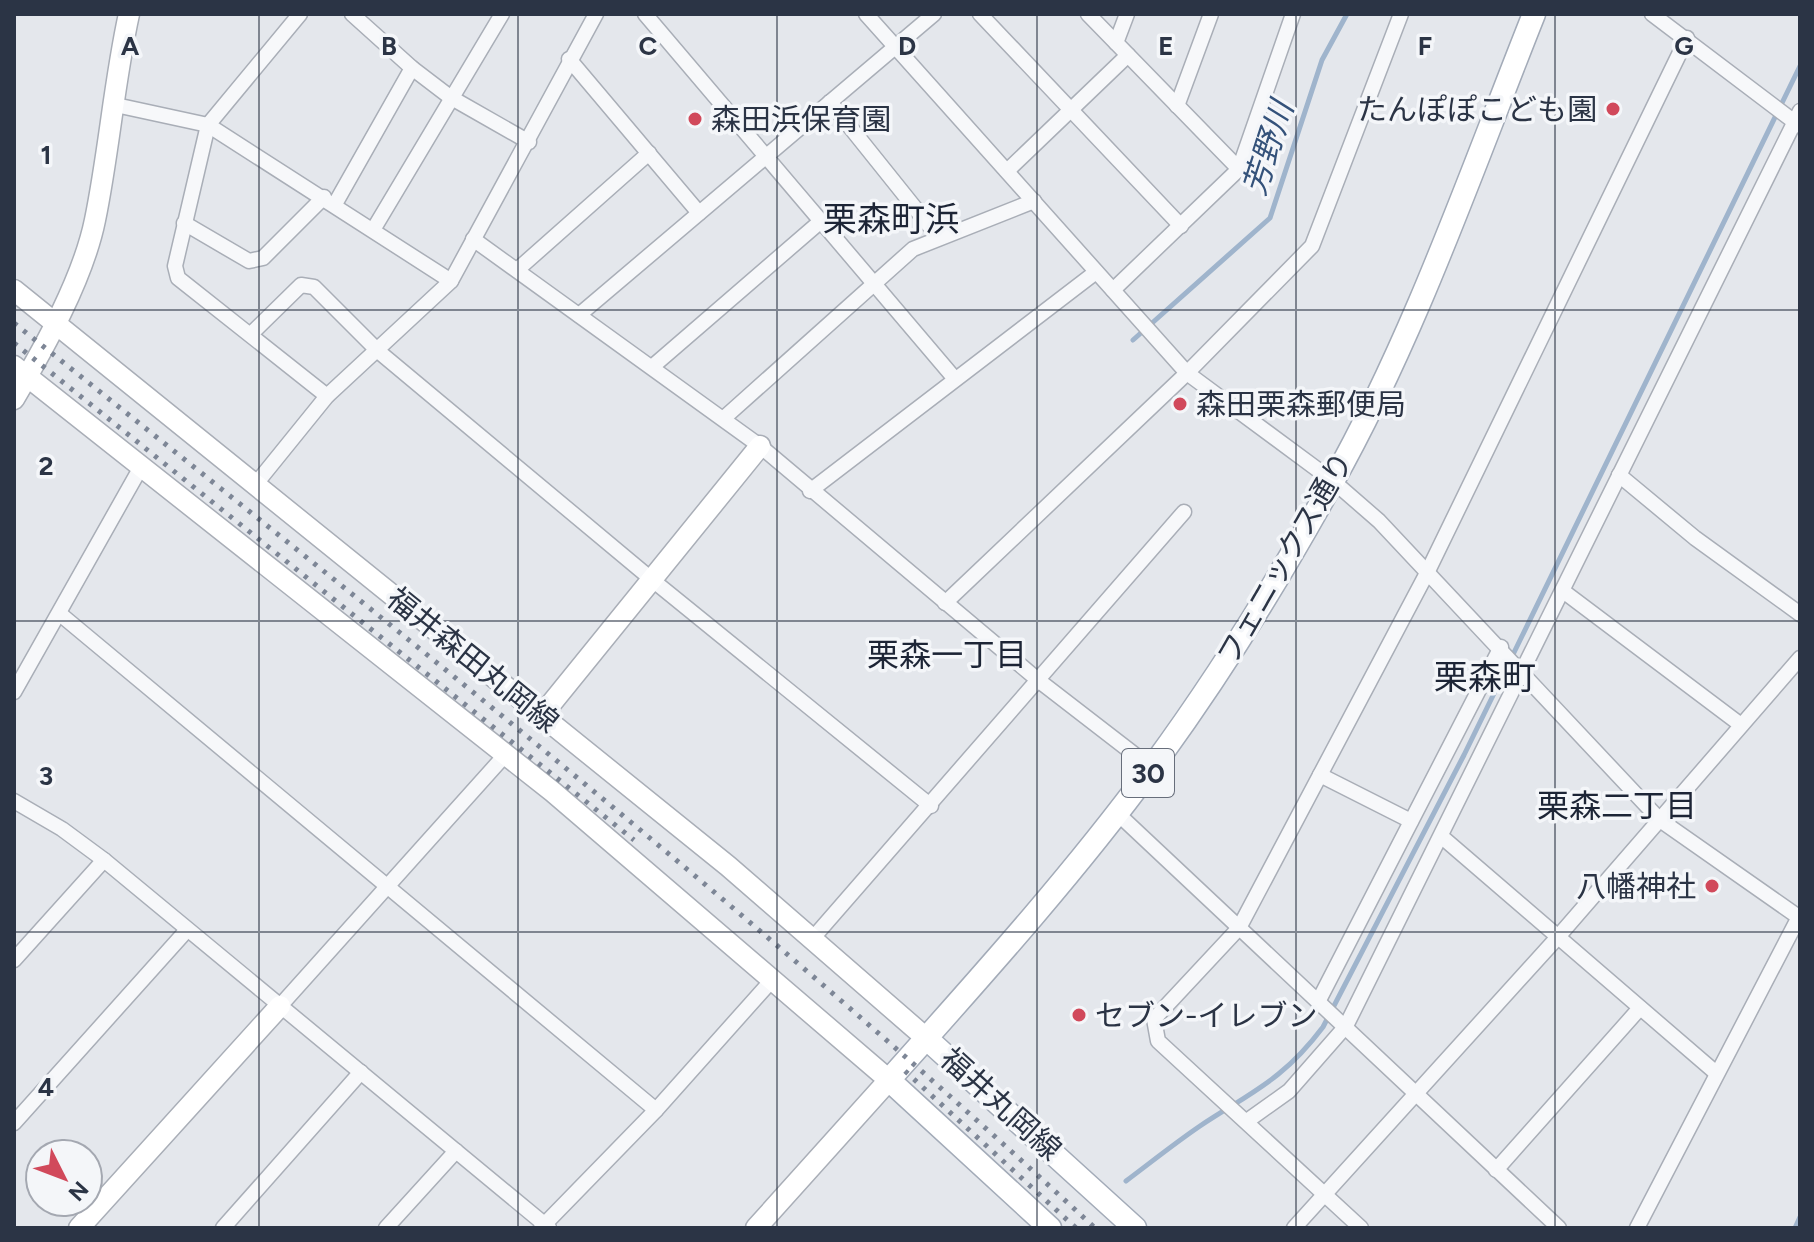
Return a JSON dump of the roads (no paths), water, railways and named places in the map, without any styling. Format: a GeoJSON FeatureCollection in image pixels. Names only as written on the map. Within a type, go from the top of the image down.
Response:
{"type":"FeatureCollection","features":[{"type":"Feature","properties":{"kind":"main road"},"geometry":{"type":"LineString","coordinates":[[14,399],[20,372],[54,322],[77,273],[94,223],[111,104],[129,14]]}},
{"type":"Feature","properties":{"kind":"main road","name":"フェニックス通り"},"geometry":{"type":"LineString","coordinates":[[926,1038],[1029,921],[1152,768],[1266,597],[1333,481],[1397,355],[1534,14]]}},
{"type":"Feature","properties":{"kind":"main road","name":"福井森田丸岡線"},"geometry":{"type":"LineString","coordinates":[[14,290],[542,715],[813,938],[926,1038]]}},
{"type":"Feature","properties":{"kind":"main road","name":"福井森田丸岡線"},"geometry":{"type":"LineString","coordinates":[[20,372],[506,754],[889,1080]]}},
{"type":"Feature","properties":{"kind":"main road"},"geometry":{"type":"LineString","coordinates":[[542,715],[760,446]]}},
{"type":"Feature","properties":{"kind":"main road"},"geometry":{"type":"LineString","coordinates":[[79,1228],[280,1006]]}},
{"type":"Feature","properties":{"kind":"main road","name":"福井丸岡線"},"geometry":{"type":"LineString","coordinates":[[1050,1228],[889,1080],[926,1038],[1135,1228]]}},
{"type":"Feature","properties":{"kind":"main road"},"geometry":{"type":"LineString","coordinates":[[756,1228],[889,1080]]}},
{"type":"Feature","properties":{"kind":"street"},"geometry":{"type":"LineString","coordinates":[[300,14],[208,125],[175,266],[178,278],[252,333],[327,396]]}},
{"type":"Feature","properties":{"kind":"street"},"geometry":{"type":"LineString","coordinates":[[352,14],[412,68],[450,97],[529,142]]}},
{"type":"Feature","properties":{"kind":"street"},"geometry":{"type":"LineString","coordinates":[[373,230],[502,14]]}},
{"type":"Feature","properties":{"kind":"street"},"geometry":{"type":"LineString","coordinates":[[255,485],[327,396],[451,281],[596,14]]}},
{"type":"Feature","properties":{"kind":"street"},"geometry":{"type":"LineString","coordinates":[[645,14],[955,379]]}},
{"type":"Feature","properties":{"kind":"street"},"geometry":{"type":"LineString","coordinates":[[866,14],[1187,373],[1333,481],[1379,521],[1501,647],[1660,820],[1800,917],[1715,1072],[1637,1228]]}},
{"type":"Feature","properties":{"kind":"street"},"geometry":{"type":"LineString","coordinates":[[579,315],[934,14]]}},
{"type":"Feature","properties":{"kind":"street"},"geometry":{"type":"LineString","coordinates":[[980,14],[1181,226]]}},
{"type":"Feature","properties":{"kind":"street"},"geometry":{"type":"LineString","coordinates":[[1088,14],[1239,169]]}},
{"type":"Feature","properties":{"kind":"street"},"geometry":{"type":"LineString","coordinates":[[1116,43],[1127,14]]}},
{"type":"Feature","properties":{"kind":"street"},"geometry":{"type":"LineString","coordinates":[[1177,106],[1211,14]]}},
{"type":"Feature","properties":{"kind":"street"},"geometry":{"type":"LineString","coordinates":[[1113,290],[1239,169],[1293,14]]}},
{"type":"Feature","properties":{"kind":"street"},"geometry":{"type":"LineString","coordinates":[[945,603],[1187,373],[1312,246],[1401,14]]}},
{"type":"Feature","properties":{"kind":"street"},"geometry":{"type":"LineString","coordinates":[[1247,1121],[1289,1091],[1346,1026],[1442,837],[1521,670],[1799,120],[1652,14]]}},
{"type":"Feature","properties":{"kind":"street"},"geometry":{"type":"LineString","coordinates":[[1361,1228],[1158,1041],[1154,1019],[1239,928],[1427,573],[1687,38]]}},
{"type":"Feature","properties":{"kind":"street"},"geometry":{"type":"LineString","coordinates":[[1007,171],[1128,55]]}},
{"type":"Feature","properties":{"kind":"street"},"geometry":{"type":"LineString","coordinates":[[569,59],[699,213]]}},
{"type":"Feature","properties":{"kind":"street"},"geometry":{"type":"LineString","coordinates":[[184,223],[249,261],[263,258],[330,201],[412,68]]}},
{"type":"Feature","properties":{"kind":"street"},"geometry":{"type":"LineString","coordinates":[[830,102],[939,238]]}},
{"type":"Feature","properties":{"kind":"street"},"geometry":{"type":"LineString","coordinates":[[111,104],[208,125],[451,281]]}},
{"type":"Feature","properties":{"kind":"street"},"geometry":{"type":"LineString","coordinates":[[517,270],[649,153]]}},
{"type":"Feature","properties":{"kind":"street"},"geometry":{"type":"LineString","coordinates":[[724,418],[913,249],[1034,201]]}},
{"type":"Feature","properties":{"kind":"street"},"geometry":{"type":"LineString","coordinates":[[652,367],[821,221]]}},
{"type":"Feature","properties":{"kind":"street"},"geometry":{"type":"LineString","coordinates":[[473,239],[760,446],[1038,680],[1152,768]]}},
{"type":"Feature","properties":{"kind":"street"},"geometry":{"type":"LineString","coordinates":[[810,491],[1096,272]]}},
{"type":"Feature","properties":{"kind":"street"},"geometry":{"type":"LineString","coordinates":[[252,333],[301,285],[314,287],[378,351],[650,578],[931,806]]}},
{"type":"Feature","properties":{"kind":"street"},"geometry":{"type":"LineString","coordinates":[[14,692],[141,467]]}},
{"type":"Feature","properties":{"kind":"street"},"geometry":{"type":"LineString","coordinates":[[1619,475],[1695,538],[1800,614]]}},
{"type":"Feature","properties":{"kind":"street"},"geometry":{"type":"LineString","coordinates":[[813,938],[1184,512]]}},
{"type":"Feature","properties":{"kind":"street"},"geometry":{"type":"LineString","coordinates":[[1563,591],[1741,725]]}},
{"type":"Feature","properties":{"kind":"street"},"geometry":{"type":"LineString","coordinates":[[60,614],[656,1110]]}},
{"type":"Feature","properties":{"kind":"street"},"geometry":{"type":"LineString","coordinates":[[1319,1000],[1501,647]]}},
{"type":"Feature","properties":{"kind":"street"},"geometry":{"type":"LineString","coordinates":[[1294,1228],[1557,938],[1800,658]]}},
{"type":"Feature","properties":{"kind":"street"},"geometry":{"type":"LineString","coordinates":[[280,1006],[506,754]]}},
{"type":"Feature","properties":{"kind":"street"},"geometry":{"type":"LineString","coordinates":[[1320,775],[1411,821]]}},
{"type":"Feature","properties":{"kind":"street"},"geometry":{"type":"LineString","coordinates":[[14,801],[62,829],[104,860],[545,1227],[656,1110],[772,980]]}},
{"type":"Feature","properties":{"kind":"street"},"geometry":{"type":"LineString","coordinates":[[1116,812],[1559,1228]]}},
{"type":"Feature","properties":{"kind":"street"},"geometry":{"type":"LineString","coordinates":[[1442,837],[1715,1072]]}},
{"type":"Feature","properties":{"kind":"street"},"geometry":{"type":"LineString","coordinates":[[14,960],[104,860]]}},
{"type":"Feature","properties":{"kind":"street"},"geometry":{"type":"LineString","coordinates":[[14,1123],[187,930]]}},
{"type":"Feature","properties":{"kind":"street"},"geometry":{"type":"LineString","coordinates":[[1496,1170],[1640,1008]]}},
{"type":"Feature","properties":{"kind":"street"},"geometry":{"type":"LineString","coordinates":[[223,1228],[361,1072]]}},
{"type":"Feature","properties":{"kind":"street"},"geometry":{"type":"LineString","coordinates":[[386,1228],[456,1151]]}},
{"type":"Feature","properties":{"kind":"waterway","name":"芳野川"},"geometry":{"type":"LineString","coordinates":[[1133,340],[1270,218],[1322,60],[1347,14]]}},
{"type":"Feature","properties":{"kind":"waterway"},"geometry":{"type":"LineString","coordinates":[[1126,1181],[1280,1072],[1323,1027],[1464,755],[1800,66]]}},
{"type":"Feature","properties":{"kind":"waterway"},"geometry":{"type":"LineString","coordinates":[[1795,1228],[1800,1217]]}},
{"type":"Feature","properties":{"kind":"railway"},"geometry":{"type":"LineString","coordinates":[[14,323],[426,654],[698,879],[965,1109],[1095,1228]]}},
{"type":"Feature","properties":{"kind":"railway"},"geometry":{"type":"LineString","coordinates":[[14,343],[634,840]]}},
{"type":"Feature","properties":{"kind":"railway"},"geometry":{"type":"LineString","coordinates":[[905,1071],[1076,1228]]}},
{"type":"Feature","properties":{"kind":"place","name":"たんぽぽこども園"},"geometry":{"type":"Point","coordinates":[1613,109]}},
{"type":"Feature","properties":{"kind":"place","name":"森田浜保育園"},"geometry":{"type":"Point","coordinates":[695,119]}},
{"type":"Feature","properties":{"kind":"place","name":"森田栗森郵便局"},"geometry":{"type":"Point","coordinates":[1180,404]}},
{"type":"Feature","properties":{"kind":"place","name":"八幡神社"},"geometry":{"type":"Point","coordinates":[1712,886]}},
{"type":"Feature","properties":{"kind":"place","name":"セブン-イレブン"},"geometry":{"type":"Point","coordinates":[1079,1015]}},
{"type":"Feature","properties":{"kind":"district","name":"栗森町浜"},"geometry":{"type":"Point","coordinates":[891,219]}},
{"type":"Feature","properties":{"kind":"district","name":"栗森一丁目"},"geometry":{"type":"Point","coordinates":[947,655]}},
{"type":"Feature","properties":{"kind":"district","name":"栗森町"},"geometry":{"type":"Point","coordinates":[1485,677]}},
{"type":"Feature","properties":{"kind":"district","name":"栗森二丁目"},"geometry":{"type":"Point","coordinates":[1617,806]}}]}
